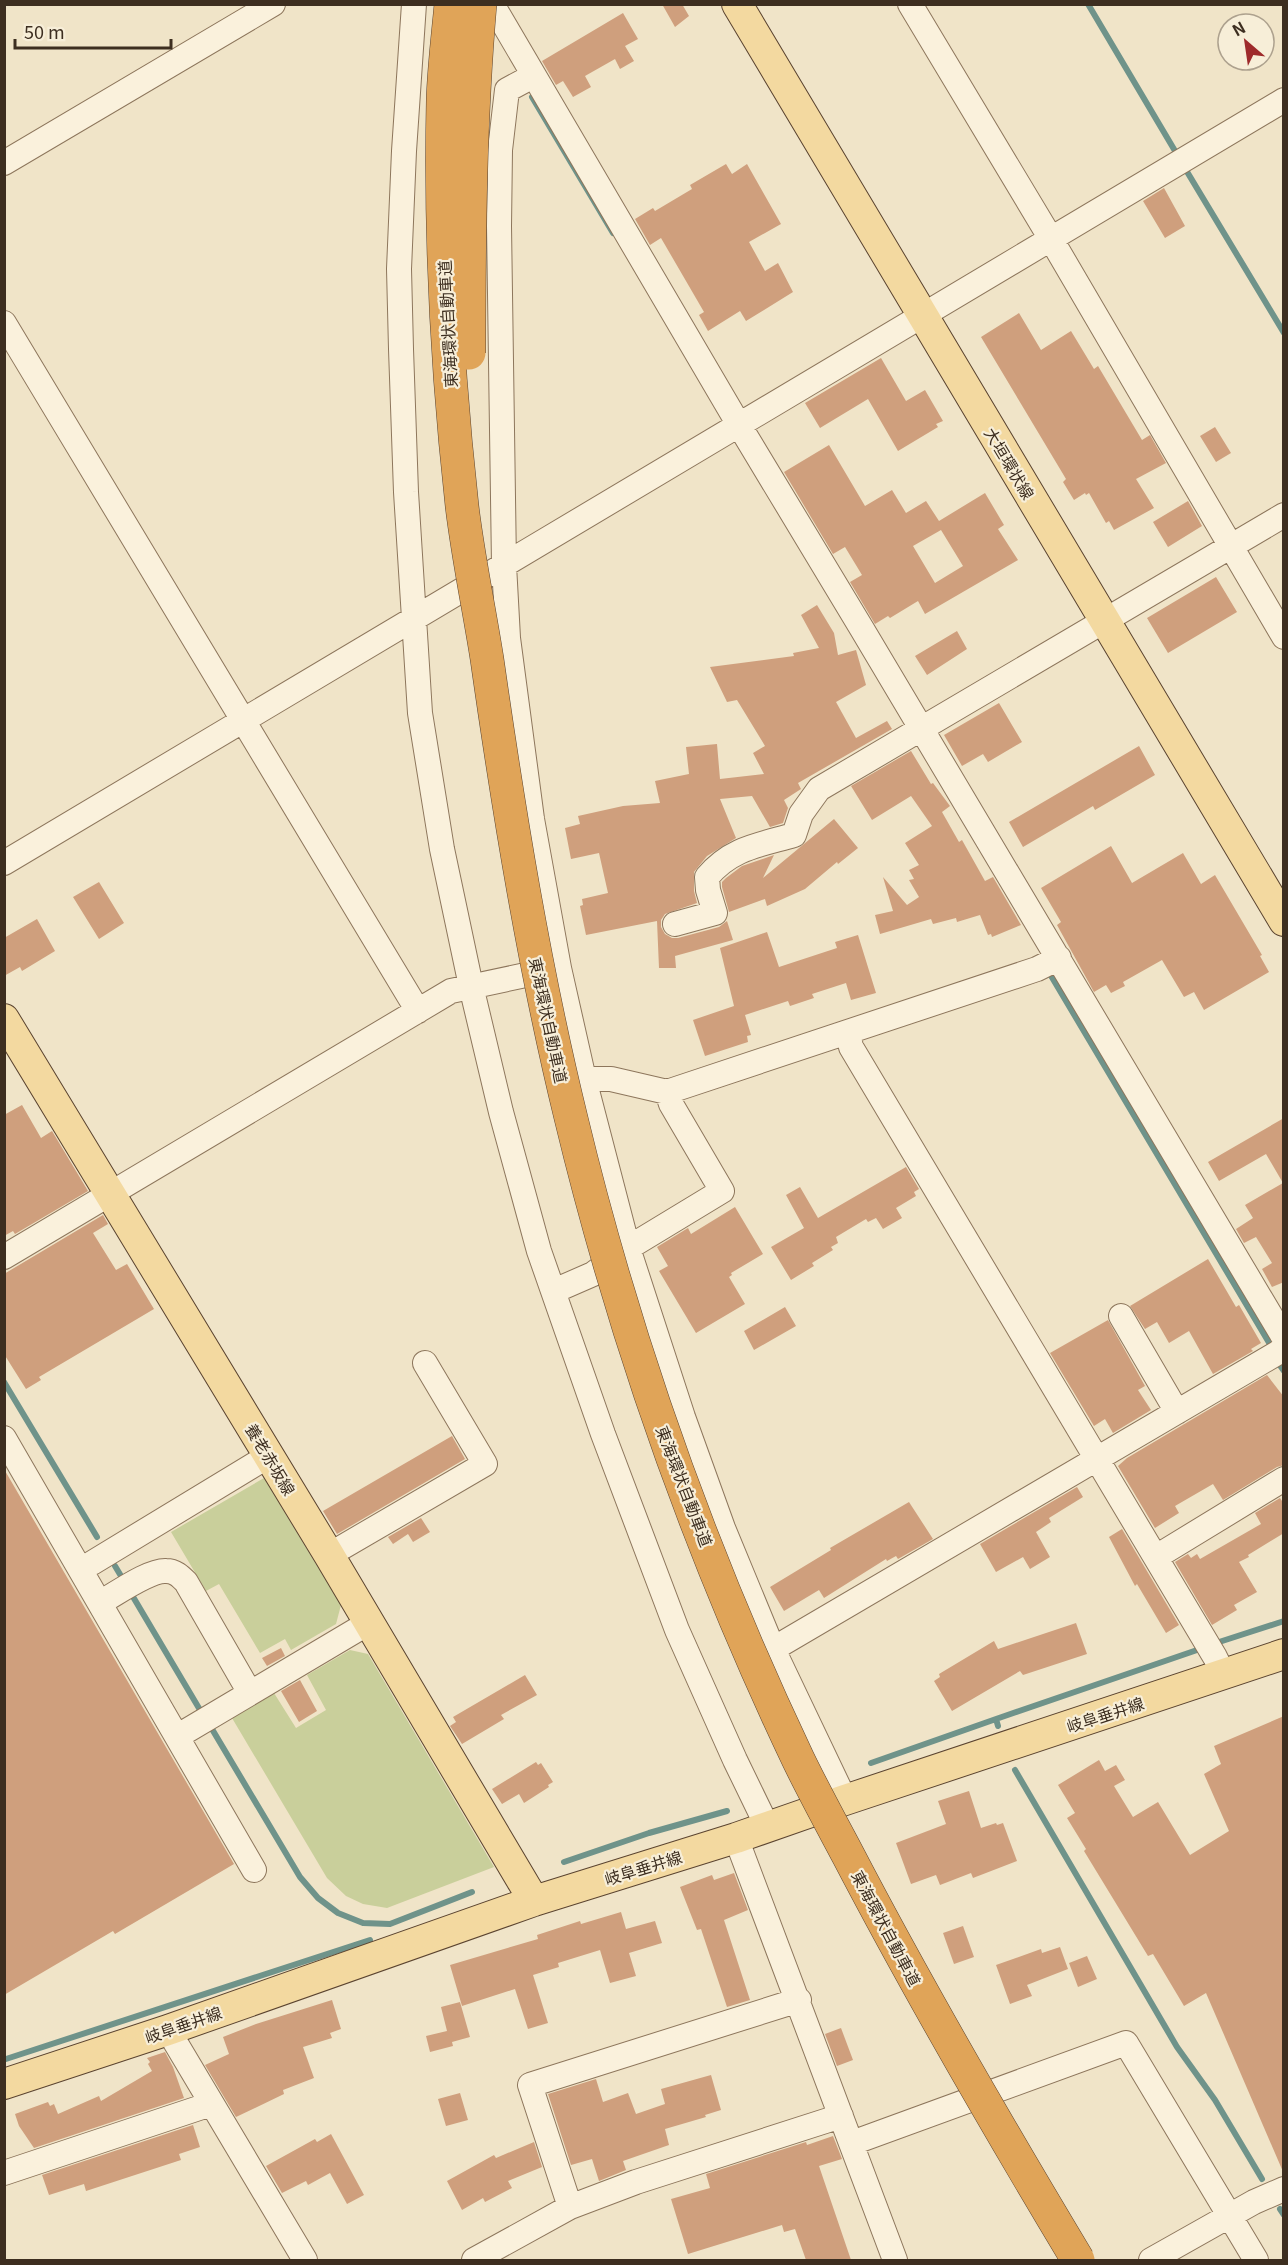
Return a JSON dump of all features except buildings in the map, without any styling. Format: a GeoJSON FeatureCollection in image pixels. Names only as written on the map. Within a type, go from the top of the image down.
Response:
{"type":"FeatureCollection","features":[{"type":"Feature","properties":{"kind":"highway","name":"東海環状自動車道"},"geometry":{"type":"LineString","coordinates":[[451,4],[444,94],[442,232],[448,364],[463,512],[531,937],[571,1118],[614,1280],[668,1445],[730,1603],[799,1760],[881,1919],[965,2070],[1078,2260]]}},
{"type":"Feature","properties":{"kind":"highway","name":"東海環状自動車道"},"geometry":{"type":"LineString","coordinates":[[480,4],[474,72],[469,201],[469,346],[484,642]]}},
{"type":"Feature","properties":{"kind":"main road","name":"大垣環状線"},"geometry":{"type":"LineString","coordinates":[[737,4],[1284,921]]}},
{"type":"Feature","properties":{"kind":"main road","name":"養老赤坂線"},"geometry":{"type":"LineString","coordinates":[[4,1019],[270,1455],[534,1901]]}},
{"type":"Feature","properties":{"kind":"main road","name":"岐阜垂井線"},"geometry":{"type":"LineString","coordinates":[[5,2083],[168,2030],[534,1901],[768,1828],[845,1800],[1284,1654]]}},
{"type":"Feature","properties":{"kind":"street"},"geometry":{"type":"LineString","coordinates":[[4,163],[273,4]]}},
{"type":"Feature","properties":{"kind":"street"},"geometry":{"type":"LineString","coordinates":[[414,4],[399,269],[406,492],[420,713],[442,849],[501,1112],[540,1251],[603,1434],[677,1630],[768,1828]]}},
{"type":"Feature","properties":{"kind":"street"},"geometry":{"type":"LineString","coordinates":[[492,4],[739,425],[1284,1338]]}},
{"type":"Feature","properties":{"kind":"street"},"geometry":{"type":"LineString","coordinates":[[910,4],[1051,239],[1284,637]]}},
{"type":"Feature","properties":{"kind":"street"},"geometry":{"type":"LineString","coordinates":[[533,76],[507,90],[500,150],[499,226],[504,565],[508,638],[532,819],[559,968],[584,1079],[628,1248],[683,1417],[723,1528],[773,1649],[845,1800]]}},
{"type":"Feature","properties":{"kind":"street"},"geometry":{"type":"LineString","coordinates":[[4,863],[1284,100]]}},
{"type":"Feature","properties":{"kind":"street"},"geometry":{"type":"LineString","coordinates":[[404,150],[500,150]]}},
{"type":"Feature","properties":{"kind":"street"},"geometry":{"type":"LineString","coordinates":[[4,323],[418,1011]]}},
{"type":"Feature","properties":{"kind":"street"},"geometry":{"type":"LineString","coordinates":[[675,924],[715,913],[708,890],[707,877],[718,864],[736,852],[794,835],[801,814],[819,789],[1284,515]]}},
{"type":"Feature","properties":{"kind":"street"},"geometry":{"type":"LineString","coordinates":[[584,1079],[611,1079],[667,1092],[1037,969],[1059,958]]}},
{"type":"Feature","properties":{"kind":"street"},"geometry":{"type":"LineString","coordinates":[[4,1257],[451,991],[559,968]]}},
{"type":"Feature","properties":{"kind":"street"},"geometry":{"type":"LineString","coordinates":[[848,1032],[851,1047],[1098,1459],[1224,1675]]}},
{"type":"Feature","properties":{"kind":"street"},"geometry":{"type":"LineString","coordinates":[[554,1291],[593,1274],[628,1248],[722,1191],[671,1104],[667,1092]]}},
{"type":"Feature","properties":{"kind":"street"},"geometry":{"type":"LineString","coordinates":[[1121,1317],[1177,1412]]}},
{"type":"Feature","properties":{"kind":"street"},"geometry":{"type":"LineString","coordinates":[[773,1649],[1284,1349]]}},
{"type":"Feature","properties":{"kind":"street"},"geometry":{"type":"LineString","coordinates":[[329,1555],[485,1464],[425,1363]]}},
{"type":"Feature","properties":{"kind":"street"},"geometry":{"type":"LineString","coordinates":[[4,1438],[118,1592],[196,1725],[254,1869]]}},
{"type":"Feature","properties":{"kind":"street"},"geometry":{"type":"LineString","coordinates":[[92,1563],[270,1455]]}},
{"type":"Feature","properties":{"kind":"street"},"geometry":{"type":"LineString","coordinates":[[1156,1557],[1284,1479]]}},
{"type":"Feature","properties":{"kind":"street"},"geometry":{"type":"LineString","coordinates":[[118,1592],[164,1570],[177,1573],[186,1582],[250,1692]]}},
{"type":"Feature","properties":{"kind":"street"},"geometry":{"type":"LineString","coordinates":[[196,1725],[370,1622]]}},
{"type":"Feature","properties":{"kind":"street"},"geometry":{"type":"LineString","coordinates":[[736,1838],[799,2000],[895,2260]]}},
{"type":"Feature","properties":{"kind":"street"},"geometry":{"type":"LineString","coordinates":[[570,2208],[530,2085],[799,2000]]}},
{"type":"Feature","properties":{"kind":"street"},"geometry":{"type":"LineString","coordinates":[[168,2030],[304,2260]]}},
{"type":"Feature","properties":{"kind":"street"},"geometry":{"type":"LineString","coordinates":[[852,2143],[1126,2043],[1256,2260]]}},
{"type":"Feature","properties":{"kind":"street"},"geometry":{"type":"LineString","coordinates":[[4,2173],[211,2104]]}},
{"type":"Feature","properties":{"kind":"street"},"geometry":{"type":"LineString","coordinates":[[474,2260],[570,2208],[636,2182],[841,2116]]}},
{"type":"Feature","properties":{"kind":"street"},"geometry":{"type":"LineString","coordinates":[[1151,2260],[1228,2216],[1284,2189]]}},
{"type":"Feature","properties":{"kind":"green space"},"geometry":{"type":"Polygon","coordinates":[[[264,1478],[341,1605],[336,1624],[291,1650],[285,1639],[260,1653],[219,1584],[206,1591],[171,1532],[264,1478]]]}},
{"type":"Feature","properties":{"kind":"green space"},"geometry":{"type":"Polygon","coordinates":[[[350,1650],[368,1654],[494,1867],[387,1908],[363,1904],[346,1896],[327,1878],[232,1718],[274,1693],[296,1728],[326,1710],[307,1675],[350,1650]]]}},
{"type":"Feature","properties":{"kind":"waterway"},"geometry":{"type":"LineString","coordinates":[[1088,4],[1178,156]]}},
{"type":"Feature","properties":{"kind":"waterway"},"geometry":{"type":"LineString","coordinates":[[532,97],[613,233]]}},
{"type":"Feature","properties":{"kind":"waterway"},"geometry":{"type":"LineString","coordinates":[[1183,165],[1284,333]]}},
{"type":"Feature","properties":{"kind":"waterway"},"geometry":{"type":"LineString","coordinates":[[1050,974],[1271,1346]]}},
{"type":"Feature","properties":{"kind":"waterway"},"geometry":{"type":"LineString","coordinates":[[1279,1364],[1284,1371]]}},
{"type":"Feature","properties":{"kind":"waterway"},"geometry":{"type":"LineString","coordinates":[[4,1382],[97,1537]]}},
{"type":"Feature","properties":{"kind":"waterway"},"geometry":{"type":"LineString","coordinates":[[115,1566],[124,1581]]}},
{"type":"Feature","properties":{"kind":"waterway"},"geometry":{"type":"LineString","coordinates":[[129,1590],[203,1715]]}},
{"type":"Feature","properties":{"kind":"waterway"},"geometry":{"type":"LineString","coordinates":[[1216,1643],[1284,1621]]}},
{"type":"Feature","properties":{"kind":"waterway"},"geometry":{"type":"LineString","coordinates":[[996,1719],[1200,1649]]}},
{"type":"Feature","properties":{"kind":"waterway"},"geometry":{"type":"LineString","coordinates":[[871,1763],[996,1719],[998,1726]]}},
{"type":"Feature","properties":{"kind":"waterway"},"geometry":{"type":"LineString","coordinates":[[209,1724],[300,1877],[318,1898],[338,1913],[363,1923],[390,1924],[472,1892]]}},
{"type":"Feature","properties":{"kind":"waterway"},"geometry":{"type":"LineString","coordinates":[[1015,1770],[1177,2047],[1215,2100],[1262,2179]]}},
{"type":"Feature","properties":{"kind":"waterway"},"geometry":{"type":"LineString","coordinates":[[564,1862],[649,1833],[727,1811]]}},
{"type":"Feature","properties":{"kind":"waterway"},"geometry":{"type":"LineString","coordinates":[[6,2059],[370,1940]]}},
{"type":"Feature","properties":{"kind":"waterway"},"geometry":{"type":"LineString","coordinates":[[1280,2209],[1284,2215]]}}]}
